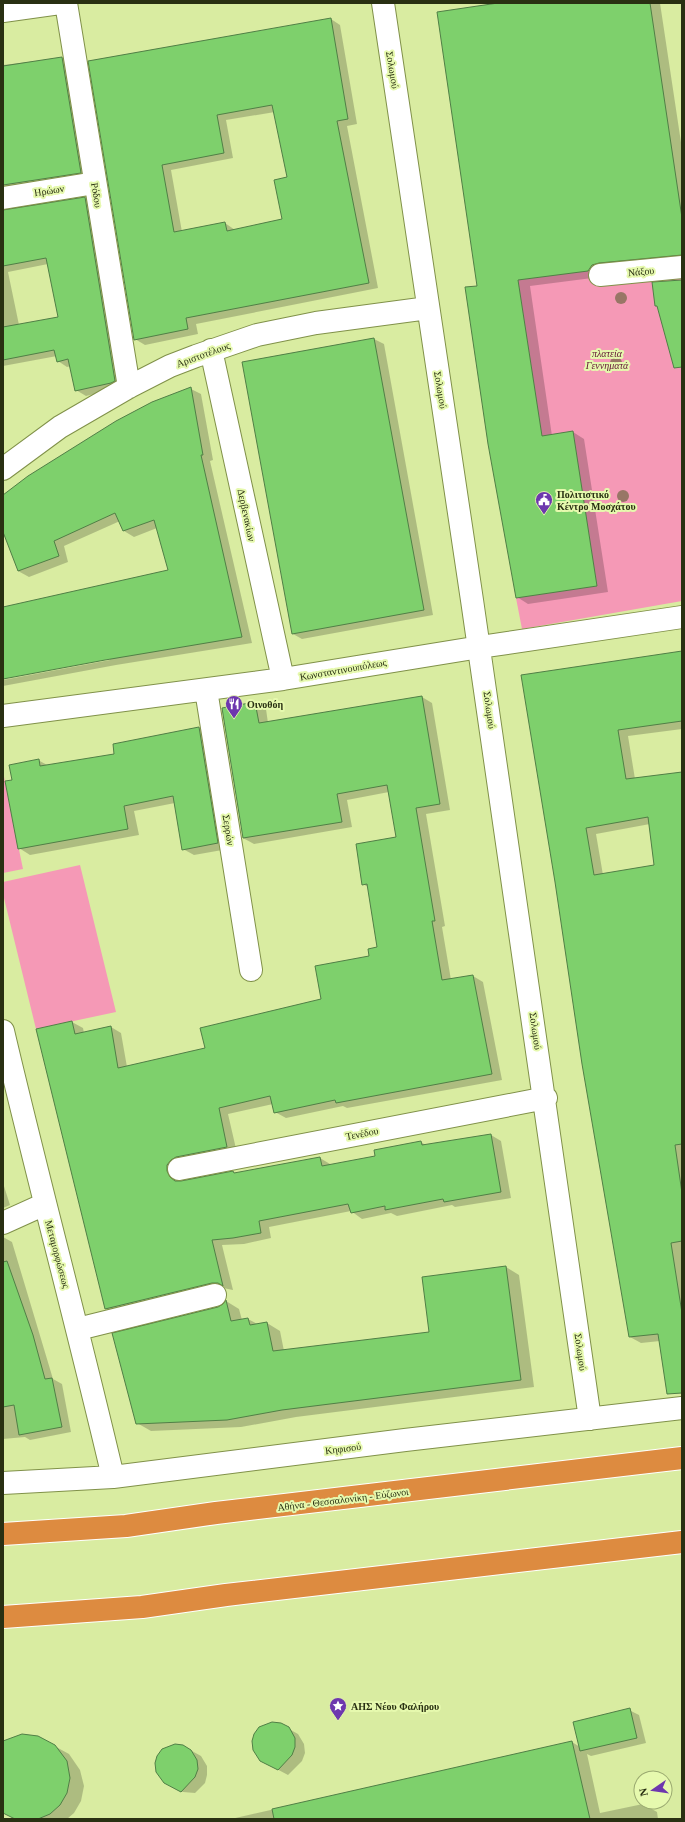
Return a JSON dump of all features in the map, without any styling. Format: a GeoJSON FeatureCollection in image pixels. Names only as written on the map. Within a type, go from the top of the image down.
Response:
{"type":"FeatureCollection","features":[{"type":"Feature","properties":{"kind":"highway","name":"Αθήνα - Θεσσαλονίκη - Εύζωνοι"},"geometry":{"type":"LineString","coordinates":[[3,1534],[126,1526],[216,1513],[682,1458]]}},
{"type":"Feature","properties":{"kind":"highway"},"geometry":{"type":"LineString","coordinates":[[3,1617],[142,1607],[226,1595],[682,1542]]}},
{"type":"Feature","properties":{"kind":"street"},"geometry":{"type":"LineString","coordinates":[[3,11],[60,3]]}},
{"type":"Feature","properties":{"kind":"street","name":"Ρόδου"},"geometry":{"type":"LineString","coordinates":[[66,3],[130,387]]}},
{"type":"Feature","properties":{"kind":"street","name":"Σολωμού"},"geometry":{"type":"LineString","coordinates":[[382,3],[480,647],[546,1098],[590,1419]]}},
{"type":"Feature","properties":{"kind":"street","name":"Ηρώων"},"geometry":{"type":"LineString","coordinates":[[3,198],[95,183]]}},
{"type":"Feature","properties":{"kind":"street","name":"Νάξου"},"geometry":{"type":"LineString","coordinates":[[600,275],[682,268]]}},
{"type":"Feature","properties":{"kind":"street","name":"Αριστοτέλους"},"geometry":{"type":"LineString","coordinates":[[3,469],[60,427],[170,366],[211,350],[257,335],[316,322],[428,308]]}},
{"type":"Feature","properties":{"kind":"street","name":"Δερβενακίων"},"geometry":{"type":"LineString","coordinates":[[211,350],[282,679]]}},
{"type":"Feature","properties":{"kind":"street","name":"Κωνσταντινουπόλεως"},"geometry":{"type":"LineString","coordinates":[[3,716],[282,679],[480,647],[682,617]]}},
{"type":"Feature","properties":{"kind":"street","name":"Σερρών"},"geometry":{"type":"LineString","coordinates":[[206,690],[251,970]]}},
{"type":"Feature","properties":{"kind":"street","name":"Μεταμορφώσεως"},"geometry":{"type":"LineString","coordinates":[[3,1031],[6,1055],[78,1329],[113,1477]]}},
{"type":"Feature","properties":{"kind":"street","name":"Τενέδου"},"geometry":{"type":"LineString","coordinates":[[179,1169],[546,1098]]}},
{"type":"Feature","properties":{"kind":"street"},"geometry":{"type":"LineString","coordinates":[[3,1223],[45,1204]]}},
{"type":"Feature","properties":{"kind":"street"},"geometry":{"type":"LineString","coordinates":[[78,1329],[215,1295]]}},
{"type":"Feature","properties":{"kind":"street","name":"Κηφισού"},"geometry":{"type":"LineString","coordinates":[[3,1483],[113,1477],[682,1408]]}},
{"type":"Feature","properties":{"kind":"green space","name":"πλατεία Γεννηματά"},"geometry":{"type":"Polygon","coordinates":[[[593,270],[682,273],[682,601],[522,629],[516,598],[597,586],[573,432],[542,436],[518,280],[593,270]]]}},
{"type":"Feature","properties":{"kind":"green space"},"geometry":{"type":"Polygon","coordinates":[[[3,772],[23,869],[3,873],[3,772]]]}},
{"type":"Feature","properties":{"kind":"green space"},"geometry":{"type":"Polygon","coordinates":[[[80,865],[116,1012],[36,1029],[3,894],[3,882],[80,865]]]}},
{"type":"Feature","properties":{"kind":"building"},"geometry":{"type":"Polygon","coordinates":[[[498,3],[650,3],[682,218],[682,255],[599,263],[592,265],[588,271],[518,280],[542,436],[573,431],[597,586],[516,598],[488,444],[465,287],[477,286],[437,12],[498,3]]]}},
{"type":"Feature","properties":{"kind":"building"},"geometry":{"type":"Polygon","coordinates":[[[331,18],[348,119],[337,121],[369,283],[186,318],[188,329],[134,340],[88,61],[331,18]],[[272,105],[217,115],[224,153],[162,165],[174,232],[225,222],[227,231],[282,219],[274,180],[287,177],[272,105]]]}},
{"type":"Feature","properties":{"kind":"building"},"geometry":{"type":"Polygon","coordinates":[[[62,57],[81,173],[3,185],[3,66],[62,57]]]}},
{"type":"Feature","properties":{"kind":"building"},"geometry":{"type":"Polygon","coordinates":[[[85,197],[115,381],[75,391],[68,359],[57,362],[54,350],[3,360],[3,327],[58,317],[46,258],[3,266],[3,210],[85,197]]]}},
{"type":"Feature","properties":{"kind":"building"},"geometry":{"type":"Polygon","coordinates":[[[682,280],[682,367],[674,368],[657,306],[655,306],[652,282],[682,280]]]}},
{"type":"Feature","properties":{"kind":"building"},"geometry":{"type":"Polygon","coordinates":[[[374,338],[424,610],[292,634],[242,362],[374,338]]]}},
{"type":"Feature","properties":{"kind":"building"},"geometry":{"type":"Polygon","coordinates":[[[191,387],[203,455],[201,455],[242,637],[3,679],[3,607],[168,570],[154,520],[123,531],[115,513],[54,541],[59,556],[18,571],[3,532],[3,495],[28,476],[116,421],[152,402],[191,387]]]}},
{"type":"Feature","properties":{"kind":"building"},"geometry":{"type":"Polygon","coordinates":[[[682,651],[682,721],[618,730],[626,779],[682,772],[682,1144],[675,1145],[682,1193],[682,1241],[671,1243],[682,1313],[682,1393],[667,1394],[658,1334],[629,1337],[582,1064],[555,882],[521,675],[682,651]],[[648,817],[586,828],[594,875],[654,865],[648,817]]]}},
{"type":"Feature","properties":{"kind":"building"},"geometry":{"type":"Polygon","coordinates":[[[422,696],[440,804],[416,808],[435,921],[432,921],[442,980],[473,975],[492,1074],[336,1103],[335,1100],[274,1113],[270,1096],[219,1108],[227,1147],[176,1157],[167,1165],[167,1171],[170,1177],[175,1181],[181,1181],[320,1157],[322,1166],[375,1156],[374,1150],[421,1141],[422,1145],[491,1134],[501,1192],[444,1202],[443,1199],[385,1210],[385,1206],[351,1213],[348,1204],[259,1221],[261,1233],[212,1240],[223,1286],[218,1283],[212,1283],[105,1309],[36,1029],[72,1021],[75,1034],[111,1026],[118,1068],[205,1048],[200,1028],[321,999],[315,966],[369,956],[368,949],[377,947],[367,884],[362,885],[356,844],[396,837],[387,785],[337,794],[342,822],[243,838],[222,708],[255,702],[259,723],[422,696]]]}},
{"type":"Feature","properties":{"kind":"building"},"geometry":{"type":"Polygon","coordinates":[[[199,727],[218,843],[182,850],[173,796],[124,806],[128,829],[18,849],[5,781],[12,780],[9,765],[39,759],[40,766],[114,754],[113,744],[199,727]]]}},
{"type":"Feature","properties":{"kind":"building"},"geometry":{"type":"Polygon","coordinates":[[[7,1261],[33,1335],[45,1379],[52,1378],[62,1427],[19,1435],[14,1405],[3,1407],[3,1262],[7,1261]]]}},
{"type":"Feature","properties":{"kind":"building"},"geometry":{"type":"Polygon","coordinates":[[[506,1266],[521,1380],[282,1410],[227,1420],[136,1424],[112,1333],[218,1307],[226,1300],[231,1321],[248,1318],[250,1325],[267,1322],[273,1351],[429,1332],[422,1277],[506,1266]]]}},
{"type":"Feature","properties":{"kind":"building"},"geometry":{"type":"Polygon","coordinates":[[[630,1708],[637,1738],[580,1751],[573,1722],[630,1708]]]}},
{"type":"Feature","properties":{"kind":"building"},"geometry":{"type":"Polygon","coordinates":[[[272,1722],[281,1723],[289,1727],[295,1738],[295,1747],[292,1755],[278,1770],[260,1761],[253,1750],[252,1741],[254,1734],[259,1727],[272,1722]]]}},
{"type":"Feature","properties":{"kind":"building"},"geometry":{"type":"Polygon","coordinates":[[[22,1734],[38,1736],[55,1745],[67,1761],[70,1778],[67,1793],[60,1805],[50,1814],[38,1819],[15,1819],[3,1813],[3,1741],[22,1734]]]}},
{"type":"Feature","properties":{"kind":"building"},"geometry":{"type":"Polygon","coordinates":[[[572,1741],[590,1819],[274,1819],[272,1809],[572,1741]]]}},
{"type":"Feature","properties":{"kind":"building"},"geometry":{"type":"Polygon","coordinates":[[[175,1744],[183,1745],[191,1750],[197,1760],[198,1769],[195,1777],[181,1792],[164,1783],[156,1772],[155,1763],[157,1756],[162,1749],[175,1744]]]}},
{"type":"Feature","properties":{"kind":"place","name":"Πολιτιστικό Κέντρο Μοσχάτου"},"geometry":{"type":"Point","coordinates":[544,515]}},
{"type":"Feature","properties":{"kind":"place","name":"Οινοθόη"},"geometry":{"type":"Point","coordinates":[234,719]}},
{"type":"Feature","properties":{"kind":"place","name":"ΑΗΣ Νέου Φαλήρου"},"geometry":{"type":"Point","coordinates":[338,1721]}}]}
